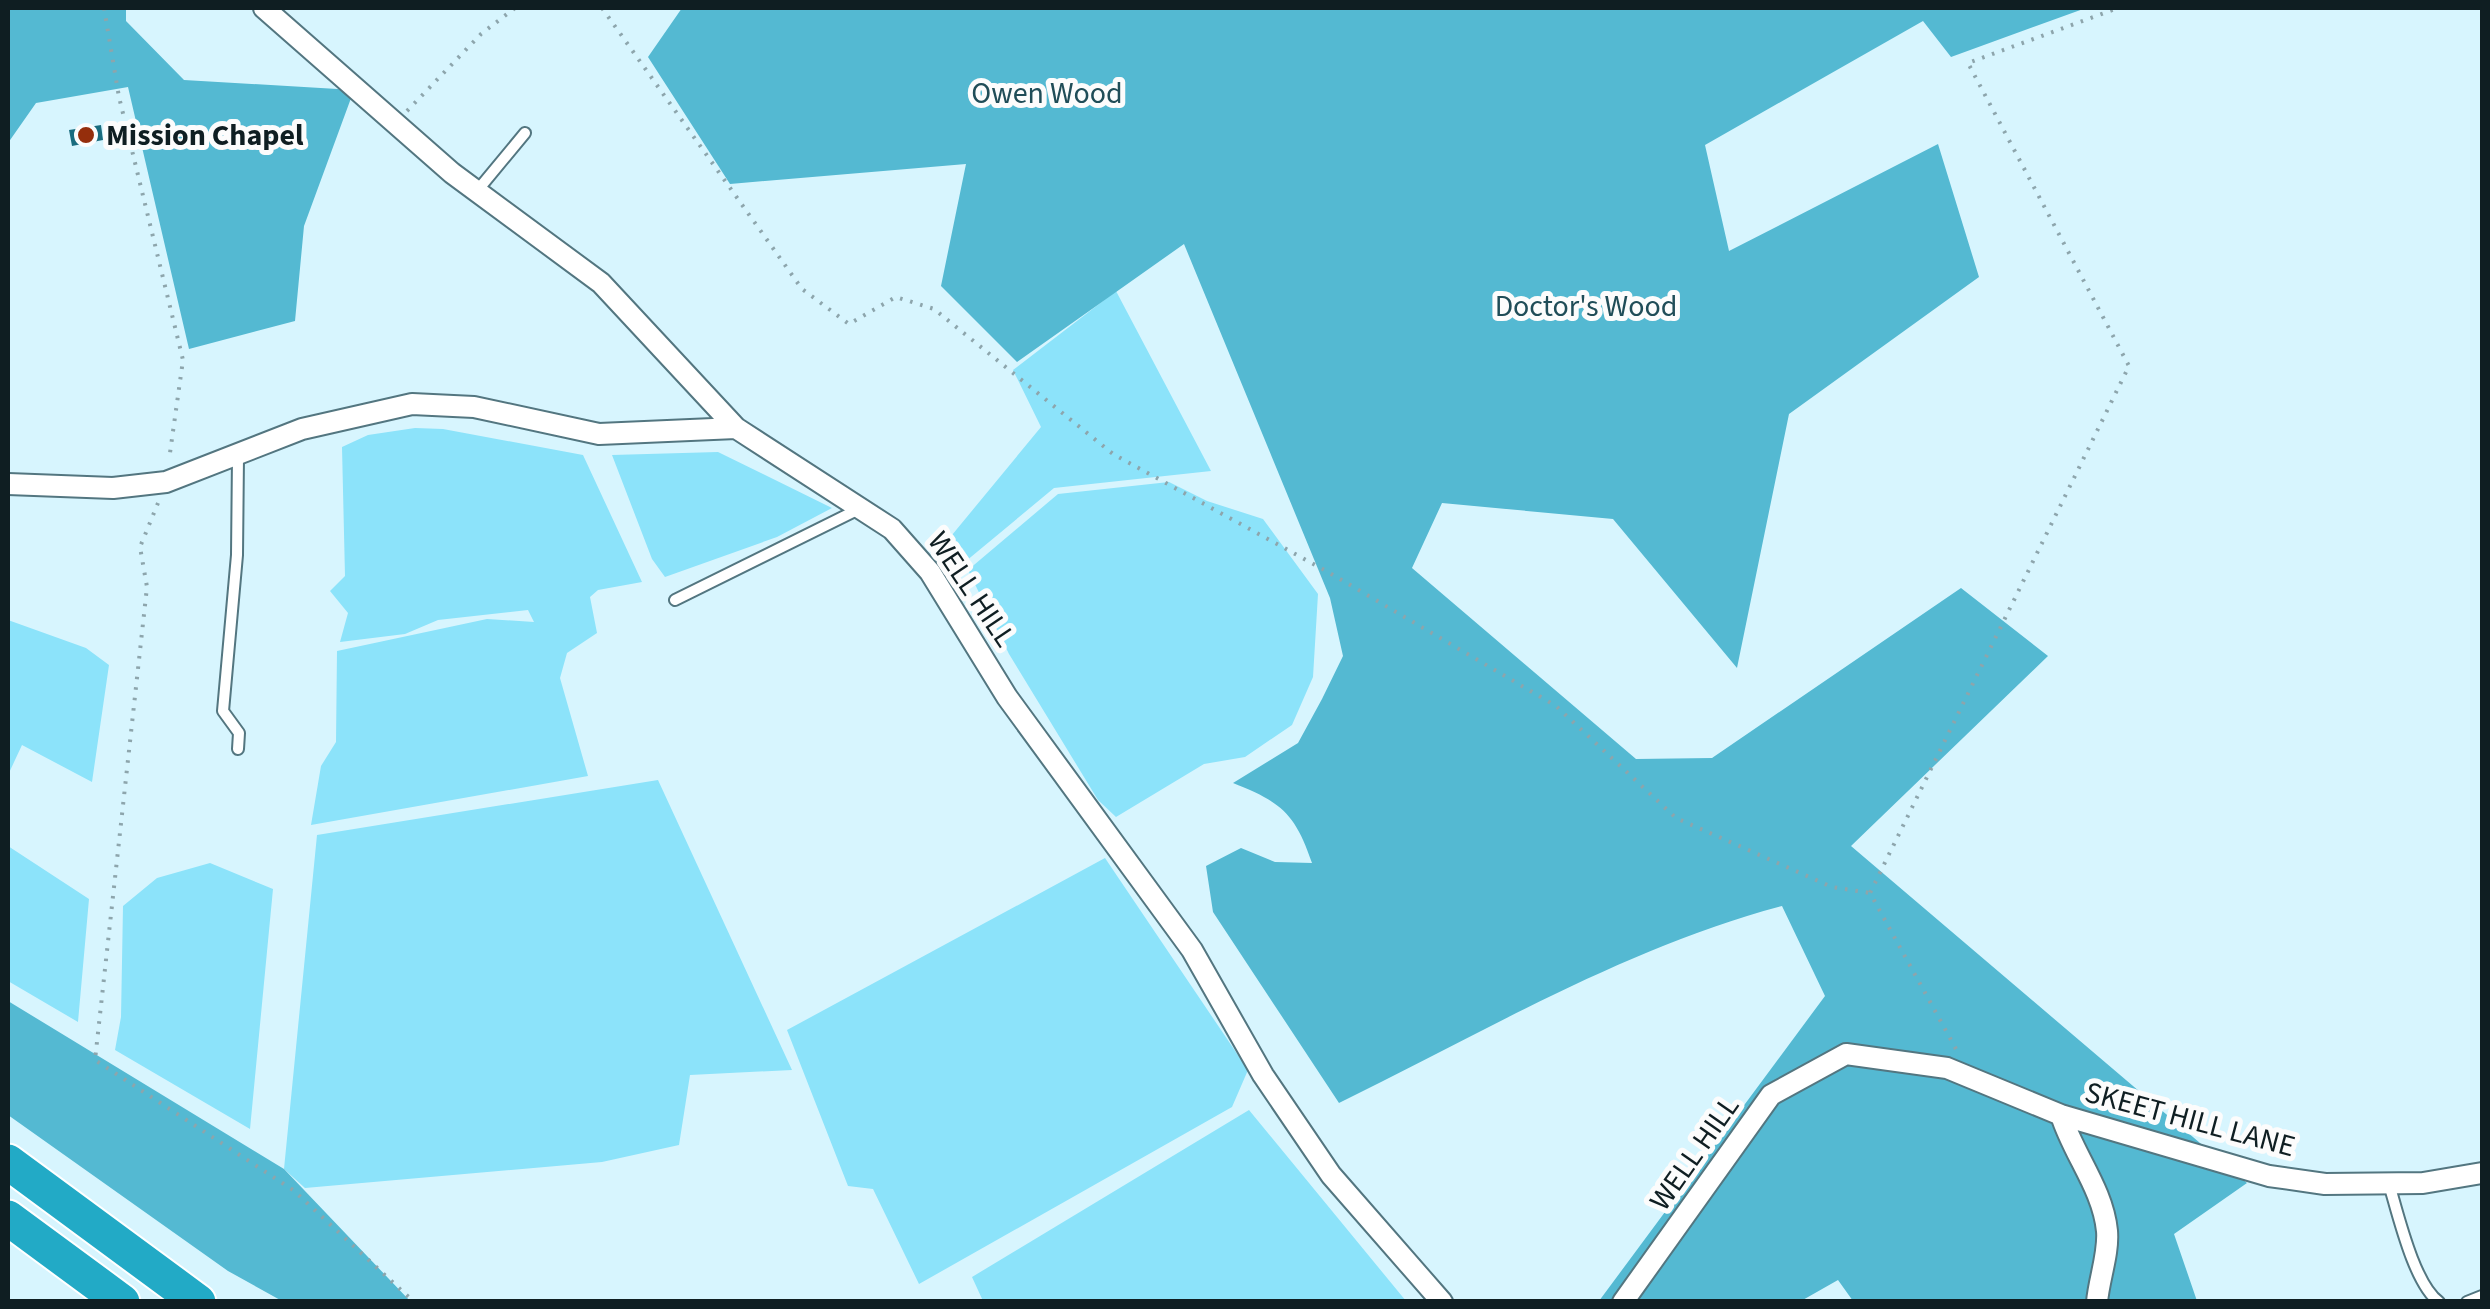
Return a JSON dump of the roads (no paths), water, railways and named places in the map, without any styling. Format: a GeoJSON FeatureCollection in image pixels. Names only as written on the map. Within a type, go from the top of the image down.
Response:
{"type":"FeatureCollection","features":[{"type":"Feature","properties":{"kind":"highway"},"geometry":{"type":"LineString","coordinates":[[8,1162],[198,1302]]}},
{"type":"Feature","properties":{"kind":"highway"},"geometry":{"type":"LineString","coordinates":[[8,1218],[122,1302]]}},
{"type":"Feature","properties":{"kind":"street","name":"WELL HILL"},"geometry":{"type":"LineString","coordinates":[[264,8],[394,124],[602,284],[736,428],[892,529],[930,572],[1007,697],[1192,950],[1264,1075],[1331,1175],[1442,1302]]}},
{"type":"Feature","properties":{"kind":"street"},"geometry":{"type":"LineString","coordinates":[[8,484],[112,488],[166,482],[238,458],[302,429],[412,404],[474,407],[599,434],[736,428]]}},
{"type":"Feature","properties":{"kind":"street","name":"WELL HILL"},"geometry":{"type":"LineString","coordinates":[[1624,1302],[1771,1095],[1846,1054],[1947,1068],[2061,1115]]}},
{"type":"Feature","properties":{"kind":"street"},"geometry":{"type":"LineString","coordinates":[[2061,1115],[2069,1142],[2093,1184],[2107,1232],[2097,1302]]}},
{"type":"Feature","properties":{"kind":"street","name":"SKEET HILL LANE"},"geometry":{"type":"LineString","coordinates":[[2061,1115],[2114,1127],[2269,1176],[2325,1184],[2389,1183],[2482,1173]]}},
{"type":"Feature","properties":{"kind":"lane"},"geometry":{"type":"LineString","coordinates":[[477,191],[525,133]]}},
{"type":"Feature","properties":{"kind":"lane"},"geometry":{"type":"LineString","coordinates":[[238,458],[237,555],[222,711],[239,733],[238,749]]}},
{"type":"Feature","properties":{"kind":"lane"},"geometry":{"type":"LineString","coordinates":[[675,600],[862,507]]}},
{"type":"Feature","properties":{"kind":"lane"},"geometry":{"type":"LineString","coordinates":[[2389,1183],[2415,1263],[2429,1293],[2439,1302]]}},
{"type":"Feature","properties":{"kind":"lane"},"geometry":{"type":"LineString","coordinates":[[2467,1302],[2482,1296]]}},
{"type":"Feature","properties":{"kind":"place","name":"Mission Chapel"},"geometry":{"type":"Point","coordinates":[86,135]}},
{"type":"Feature","properties":{"kind":"park label","name":"Owen Wood"},"geometry":{"type":"Point","coordinates":[1047,93]}},
{"type":"Feature","properties":{"kind":"park label","name":"Doctor's Wood"},"geometry":{"type":"Point","coordinates":[1586,306]}}]}
